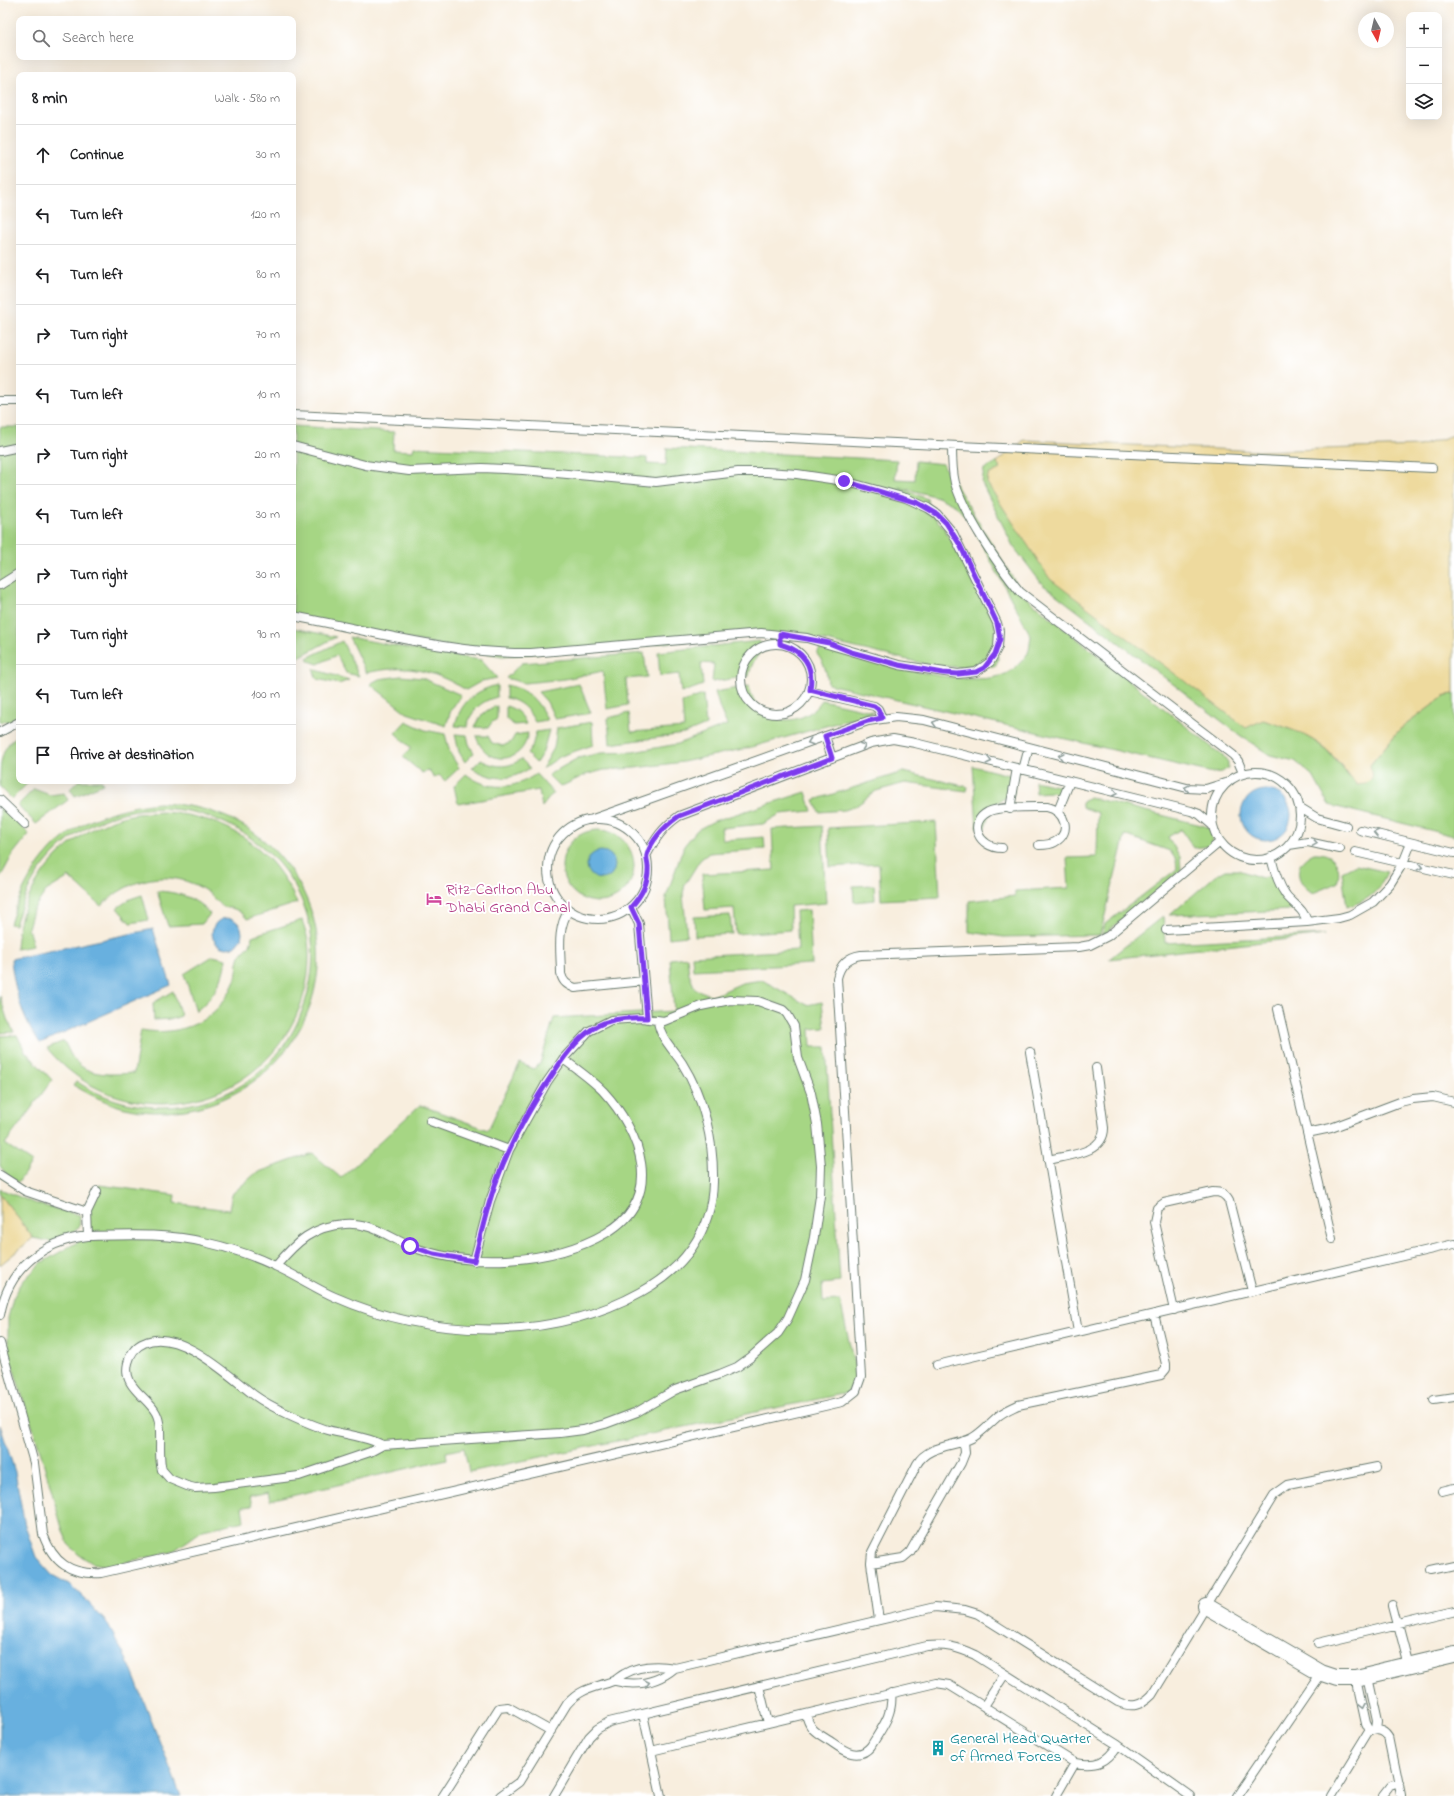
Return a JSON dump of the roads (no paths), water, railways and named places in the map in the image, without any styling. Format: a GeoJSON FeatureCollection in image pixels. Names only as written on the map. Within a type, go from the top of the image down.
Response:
{"type":"FeatureCollection","features":[{"type":"Feature","properties":{"kind":"street"},"geometry":{"type":"LineString","coordinates":[[1206,1606],[1321,1673],[1336,1678],[1362,1677],[1454,1656]]}},
{"type":"Feature","properties":{"kind":"lane"},"geometry":{"type":"LineString","coordinates":[[0,401],[16,402]]}},
{"type":"Feature","properties":{"kind":"lane"},"geometry":{"type":"LineString","coordinates":[[296,415],[1432,468]]}},
{"type":"Feature","properties":{"kind":"lane"},"geometry":{"type":"LineString","coordinates":[[952,446],[953,472],[964,504],[1004,572],[1020,592],[1233,755],[1238,760],[1243,773]]}},
{"type":"Feature","properties":{"kind":"lane"},"geometry":{"type":"LineString","coordinates":[[0,450],[16,447]]}},
{"type":"Feature","properties":{"kind":"lane"},"geometry":{"type":"LineString","coordinates":[[296,447],[365,465],[409,470],[482,468],[523,470],[656,482],[738,472],[797,474],[844,481],[906,498],[928,508],[937,514],[953,533],[997,623],[1000,639],[995,654],[984,668],[971,673],[958,674],[899,665],[859,654],[829,643],[780,634],[761,633],[531,653],[496,653],[434,645],[296,617]]}},
{"type":"Feature","properties":{"kind":"lane"},"geometry":{"type":"LineString","coordinates":[[0,586],[16,575]]}},
{"type":"Feature","properties":{"kind":"lane"},"geometry":{"type":"LineString","coordinates":[[780,634],[780,644]]}},
{"type":"Feature","properties":{"kind":"lane"},"geometry":{"type":"LineString","coordinates":[[780,644],[794,650],[806,660],[812,680],[810,690],[804,700],[796,708],[786,713],[775,714],[764,712],[754,706],[747,698],[742,688],[741,677],[744,666],[750,656],[758,649],[768,645],[780,644]]}},
{"type":"Feature","properties":{"kind":"lane"},"geometry":{"type":"LineString","coordinates":[[810,690],[874,706],[878,709],[882,718]]}},
{"type":"Feature","properties":{"kind":"lane"},"geometry":{"type":"LineString","coordinates":[[590,820],[605,820],[619,824],[631,832],[640,843],[646,856],[647,878],[639,898],[631,907],[622,913],[601,919],[584,917],[569,910],[555,896],[551,887],[548,878],[549,858],[554,844],[564,832],[580,822],[590,820],[868,721],[896,717],[924,720],[1187,788],[1206,789],[1225,783]]}},
{"type":"Feature","properties":{"kind":"lane"},"geometry":{"type":"LineString","coordinates":[[0,732],[16,724]]}},
{"type":"Feature","properties":{"kind":"lane"},"geometry":{"type":"LineString","coordinates":[[825,736],[832,758]]}},
{"type":"Feature","properties":{"kind":"lane"},"geometry":{"type":"LineString","coordinates":[[646,856],[657,835],[670,822],[679,816],[871,743],[893,739],[904,740],[1191,811],[1199,814],[1212,825]]}},
{"type":"Feature","properties":{"kind":"lane"},"geometry":{"type":"LineString","coordinates":[[1010,809],[1020,769],[1029,747]]}},
{"type":"Feature","properties":{"kind":"lane"},"geometry":{"type":"LineString","coordinates":[[1256,771],[1268,773],[1279,778],[1288,785],[1295,796],[1299,807],[1299,823],[1294,838],[1289,845],[1284,850],[1271,857],[1260,860],[1236,856],[1220,842],[1212,825],[1211,816],[1213,803],[1218,791],[1225,783],[1243,773],[1256,771]]}},
{"type":"Feature","properties":{"kind":"lane"},"geometry":{"type":"LineString","coordinates":[[1058,811],[1070,781]]}},
{"type":"Feature","properties":{"kind":"lane"},"geometry":{"type":"LineString","coordinates":[[0,800],[25,824]]}},
{"type":"Feature","properties":{"kind":"lane"},"geometry":{"type":"LineString","coordinates":[[1002,848],[993,848],[982,841],[979,836],[978,823],[986,813],[992,810],[1047,807],[1058,811],[1064,822],[1063,834],[1054,843],[1039,845]]}},
{"type":"Feature","properties":{"kind":"lane"},"geometry":{"type":"LineString","coordinates":[[1299,807],[1317,818],[1346,826]]}},
{"type":"Feature","properties":{"kind":"lane"},"geometry":{"type":"LineString","coordinates":[[1360,830],[1454,854]]}},
{"type":"Feature","properties":{"kind":"lane"},"geometry":{"type":"LineString","coordinates":[[0,1343],[34,1463],[43,1534],[46,1545],[59,1562],[79,1572],[90,1574],[101,1573],[842,1402],[856,1391],[861,1377],[837,978],[842,964],[854,956],[861,955],[1079,947],[1090,945],[1108,936],[1220,842]]}},
{"type":"Feature","properties":{"kind":"lane"},"geometry":{"type":"LineString","coordinates":[[1289,845],[1308,842],[1340,849]]}},
{"type":"Feature","properties":{"kind":"lane"},"geometry":{"type":"LineString","coordinates":[[1166,930],[1307,922],[1339,918],[1362,909],[1383,893],[1403,863],[1411,842]]}},
{"type":"Feature","properties":{"kind":"lane"},"geometry":{"type":"LineString","coordinates":[[1355,852],[1454,875]]}},
{"type":"Feature","properties":{"kind":"lane"},"geometry":{"type":"LineString","coordinates":[[1271,857],[1281,888],[1287,897],[1304,912],[1307,922]]}},
{"type":"Feature","properties":{"kind":"lane"},"geometry":{"type":"LineString","coordinates":[[631,907],[639,924],[647,1018]]}},
{"type":"Feature","properties":{"kind":"lane"},"geometry":{"type":"LineString","coordinates":[[569,910],[565,916],[561,930],[561,974],[563,981],[568,986],[575,988],[644,981]]}},
{"type":"Feature","properties":{"kind":"lane"},"geometry":{"type":"LineString","coordinates":[[383,1445],[369,1439],[327,1430],[289,1414],[256,1396],[200,1354],[176,1343],[162,1340],[148,1341],[136,1348],[128,1363],[127,1371],[136,1392],[150,1404],[157,1415],[162,1470],[170,1479],[186,1486],[204,1488],[286,1479],[355,1458],[383,1445],[560,1433],[583,1430],[605,1424],[637,1412],[674,1390],[720,1374],[737,1366],[765,1346],[778,1333],[788,1318],[805,1280],[814,1237],[820,1196],[821,1166],[817,1124],[811,1093],[798,1058],[792,1022],[783,1010],[758,1001],[745,1000],[716,1002],[692,1010],[671,1020],[658,1021],[647,1018],[611,1020],[596,1026],[581,1037],[563,1059],[531,1108],[509,1150],[490,1201],[474,1261]]}},
{"type":"Feature","properties":{"kind":"lane"},"geometry":{"type":"LineString","coordinates":[[1278,1009],[1332,1239]]}},
{"type":"Feature","properties":{"kind":"lane"},"geometry":{"type":"LineString","coordinates":[[0,1315],[6,1292],[12,1280],[29,1259],[53,1244],[76,1237],[88,1236],[158,1236],[189,1239],[223,1247],[276,1266],[311,1286],[357,1306],[410,1321],[463,1328],[509,1329],[536,1326],[579,1318],[612,1307],[654,1285],[676,1268],[694,1246],[708,1216],[713,1184],[712,1145],[705,1117],[699,1098],[682,1064],[660,1033],[658,1021]]}},
{"type":"Feature","properties":{"kind":"lane"},"geometry":{"type":"LineString","coordinates":[[1030,1052],[1078,1332]]}},
{"type":"Feature","properties":{"kind":"lane"},"geometry":{"type":"LineString","coordinates":[[276,1266],[298,1241],[310,1234],[334,1225],[348,1224],[374,1228],[423,1251],[474,1261],[520,1258],[556,1252],[580,1244],[605,1233],[616,1226],[630,1212],[639,1195],[642,1184],[642,1164],[638,1147],[631,1131],[613,1102],[579,1070],[563,1059]]}},
{"type":"Feature","properties":{"kind":"lane"},"geometry":{"type":"LineString","coordinates":[[1048,1160],[1088,1150],[1101,1142],[1104,1128],[1096,1068]]}},
{"type":"Feature","properties":{"kind":"lane"},"geometry":{"type":"LineString","coordinates":[[1307,1133],[1331,1128],[1400,1102],[1413,1099],[1433,1097],[1454,1102]]}},
{"type":"Feature","properties":{"kind":"lane"},"geometry":{"type":"LineString","coordinates":[[430,1122],[509,1150]]}},
{"type":"Feature","properties":{"kind":"lane"},"geometry":{"type":"LineString","coordinates":[[0,1175],[25,1191],[87,1212]]}},
{"type":"Feature","properties":{"kind":"lane"},"geometry":{"type":"LineString","coordinates":[[88,1236],[87,1212],[97,1191]]}},
{"type":"Feature","properties":{"kind":"lane"},"geometry":{"type":"LineString","coordinates":[[1174,1310],[1154,1222],[1157,1208],[1164,1202],[1213,1192],[1218,1192],[1227,1197],[1252,1291]]}},
{"type":"Feature","properties":{"kind":"lane"},"geometry":{"type":"LineString","coordinates":[[937,1365],[1454,1244]]}},
{"type":"Feature","properties":{"kind":"lane"},"geometry":{"type":"LineString","coordinates":[[880,1620],[871,1563],[872,1552],[919,1460],[926,1453],[964,1441],[981,1432],[1001,1413],[1018,1405],[1161,1375],[1166,1369],[1166,1364],[1154,1314]]}},
{"type":"Feature","properties":{"kind":"lane"},"geometry":{"type":"LineString","coordinates":[[1434,1400],[1454,1397]]}},
{"type":"Feature","properties":{"kind":"lane"},"geometry":{"type":"LineString","coordinates":[[871,1563],[903,1558],[910,1552],[964,1457],[964,1441]]}},
{"type":"Feature","properties":{"kind":"lane"},"geometry":{"type":"LineString","coordinates":[[615,1681],[623,1674],[643,1667],[653,1666],[675,1668],[935,1607],[965,1610],[978,1614],[1118,1702],[1127,1706],[1136,1706],[1145,1702],[1152,1696],[1270,1501],[1280,1489],[1288,1485],[1377,1467]]}},
{"type":"Feature","properties":{"kind":"lane"},"geometry":{"type":"LineString","coordinates":[[1442,1491],[1454,1488]]}},
{"type":"Feature","properties":{"kind":"lane"},"geometry":{"type":"LineString","coordinates":[[1431,1571],[1454,1566]]}},
{"type":"Feature","properties":{"kind":"lane"},"geometry":{"type":"LineString","coordinates":[[1393,1605],[1409,1666]]}},
{"type":"Feature","properties":{"kind":"lane"},"geometry":{"type":"LineString","coordinates":[[1318,1644],[1454,1611]]}},
{"type":"Feature","properties":{"kind":"lane"},"geometry":{"type":"LineString","coordinates":[[554,1796],[589,1737],[609,1722],[927,1646],[940,1645],[953,1646],[964,1650],[1005,1674],[1118,1744],[1190,1796]]}},
{"type":"Feature","properties":{"kind":"lane"},"geometry":{"type":"LineString","coordinates":[[500,1796],[519,1782],[568,1704],[579,1693],[585,1689],[615,1681],[636,1684],[646,1683],[657,1680],[675,1668]]}},
{"type":"Feature","properties":{"kind":"lane"},"geometry":{"type":"LineString","coordinates":[[1237,1796],[1321,1673]]}},
{"type":"Feature","properties":{"kind":"lane"},"geometry":{"type":"LineString","coordinates":[[984,1706],[1005,1674]]}},
{"type":"Feature","properties":{"kind":"lane"},"geometry":{"type":"LineString","coordinates":[[1330,1796],[1377,1724],[1362,1677]]}},
{"type":"Feature","properties":{"kind":"lane"},"geometry":{"type":"LineString","coordinates":[[651,1750],[936,1683],[949,1685],[1075,1763],[1088,1764],[1101,1762],[1111,1756],[1118,1744]]}},
{"type":"Feature","properties":{"kind":"lane"},"geometry":{"type":"LineString","coordinates":[[759,1686],[768,1723]]}},
{"type":"Feature","properties":{"kind":"lane"},"geometry":{"type":"LineString","coordinates":[[806,1714],[808,1722],[816,1732],[848,1752],[859,1754],[868,1750],[891,1712],[893,1704],[891,1693]]}},
{"type":"Feature","properties":{"kind":"lane"},"geometry":{"type":"LineString","coordinates":[[443,1796],[499,1708],[508,1707],[551,1731]]}},
{"type":"Feature","properties":{"kind":"lane"},"geometry":{"type":"LineString","coordinates":[[643,1714],[661,1796]]}},
{"type":"Feature","properties":{"kind":"lane"},"geometry":{"type":"LineString","coordinates":[[1373,1731],[1383,1731],[1389,1737],[1401,1796]]}},
{"type":"Feature","properties":{"kind":"lane"},"geometry":{"type":"LineString","coordinates":[[1056,1796],[1075,1763]]}},
{"type":"Feature","properties":{"kind":"lane"},"geometry":{"type":"LineString","coordinates":[[1383,1796],[1390,1787],[1399,1784]]}},
{"type":"Feature","properties":{"kind":"water"},"geometry":{"type":"Polygon","coordinates":[[[1261,790],[1271,790],[1284,797],[1291,810],[1291,820],[1284,833],[1271,840],[1261,840],[1252,836],[1245,829],[1241,820],[1241,810],[1245,801],[1252,794],[1261,790]]]}},
{"type":"Feature","properties":{"kind":"water"},"geometry":{"type":"Polygon","coordinates":[[[601,851],[607,852],[611,855],[614,859],[614,871],[611,875],[607,878],[601,879],[595,878],[591,875],[588,871],[587,865],[588,859],[591,855],[595,852],[601,851]]]}},
{"type":"Feature","properties":{"kind":"water"},"geometry":{"type":"Polygon","coordinates":[[[227,918],[238,922],[242,933],[238,944],[227,948],[216,944],[212,933],[216,922],[227,918]]]}},
{"type":"Feature","properties":{"kind":"water"},"geometry":{"type":"Polygon","coordinates":[[[153,929],[171,985],[40,1043],[28,1024],[20,1003],[14,981],[11,959],[153,929]]]}},
{"type":"Feature","properties":{"kind":"water"},"geometry":{"type":"Polygon","coordinates":[[[0,1425],[15,1472],[25,1526],[36,1557],[52,1575],[69,1584],[107,1623],[130,1666],[181,1796],[0,1796],[0,1425]]]}},
{"type":"Feature","properties":{"kind":"place","name":"Ritz-Carlton Abu Dhabi Grand Canal"},"geometry":{"type":"Point","coordinates":[434,899]}},
{"type":"Feature","properties":{"kind":"place","name":"General Head Quarter of Armed Forces"},"geometry":{"type":"Point","coordinates":[938,1748]}}]}
